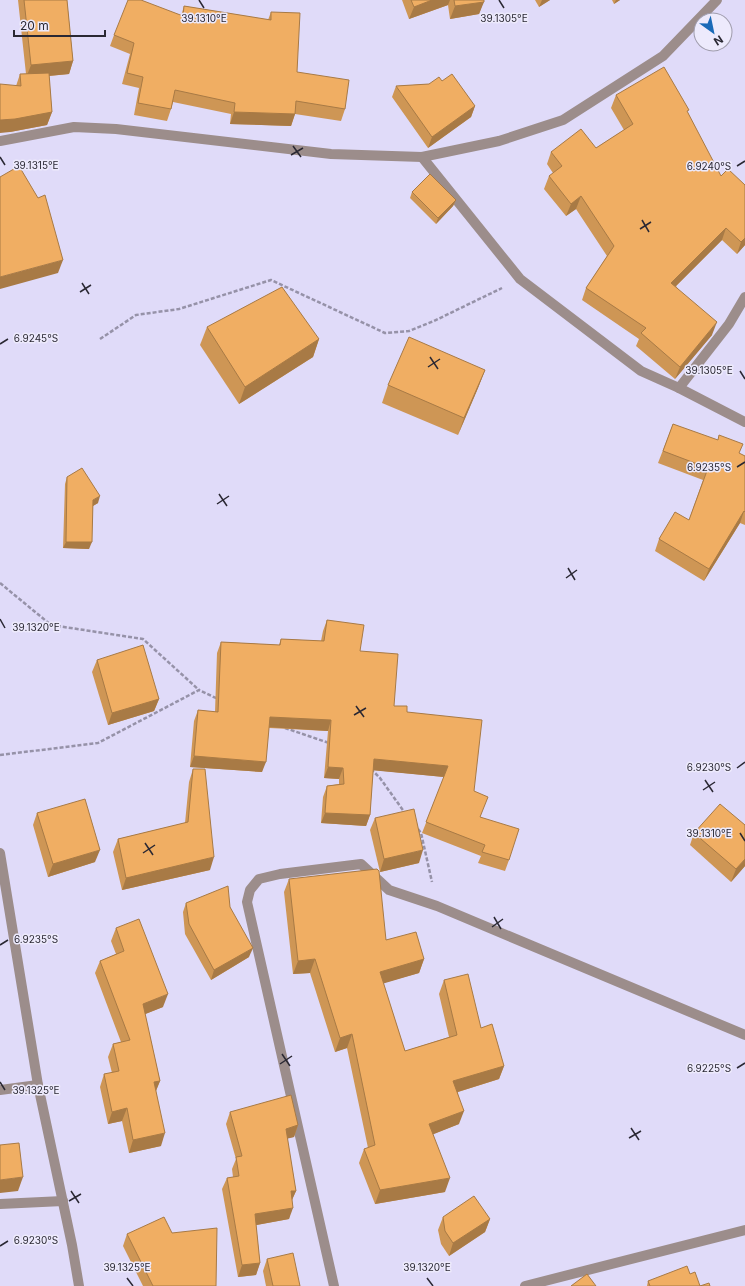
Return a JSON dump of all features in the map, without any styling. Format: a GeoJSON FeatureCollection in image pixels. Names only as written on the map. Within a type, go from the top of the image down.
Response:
{"type":"FeatureCollection","features":[{"type":"Feature","properties":{"kind":"street"},"geometry":{"type":"LineString","coordinates":[[0,141],[74,127],[116,129],[330,154],[422,157],[499,141],[563,120],[663,56],[717,0]]}},
{"type":"Feature","properties":{"kind":"street"},"geometry":{"type":"LineString","coordinates":[[422,157],[520,280],[642,371],[745,422]]}},
{"type":"Feature","properties":{"kind":"street"},"geometry":{"type":"LineString","coordinates":[[679,388],[729,324],[745,297]]}},
{"type":"Feature","properties":{"kind":"street"},"geometry":{"type":"LineString","coordinates":[[0,854],[38,1085],[72,1245],[79,1286]]}},
{"type":"Feature","properties":{"kind":"street"},"geometry":{"type":"LineString","coordinates":[[334,1286],[247,902],[250,890],[259,879],[280,874],[361,864],[389,890],[437,906],[745,1035]]}},
{"type":"Feature","properties":{"kind":"street"},"geometry":{"type":"LineString","coordinates":[[0,1090],[38,1085]]}},
{"type":"Feature","properties":{"kind":"street"},"geometry":{"type":"LineString","coordinates":[[0,1204],[63,1201]]}},
{"type":"Feature","properties":{"kind":"street"},"geometry":{"type":"LineString","coordinates":[[525,1286],[745,1230]]}},
{"type":"Feature","properties":{"kind":"path"},"geometry":{"type":"LineString","coordinates":[[100,339],[136,315],[179,309],[271,280],[385,333],[408,331],[434,321],[520,280]]}},
{"type":"Feature","properties":{"kind":"path"},"geometry":{"type":"LineString","coordinates":[[0,584],[51,625],[143,639],[199,690],[219,699]]}},
{"type":"Feature","properties":{"kind":"path"},"geometry":{"type":"LineString","coordinates":[[0,755],[98,743],[199,690]]}},
{"type":"Feature","properties":{"kind":"path"},"geometry":{"type":"LineString","coordinates":[[280,726],[330,743]]}},
{"type":"Feature","properties":{"kind":"path"},"geometry":{"type":"LineString","coordinates":[[369,767],[380,778],[407,815]]}},
{"type":"Feature","properties":{"kind":"path"},"geometry":{"type":"LineString","coordinates":[[416,827],[421,833],[437,906]]}},
{"type":"Feature","properties":{"kind":"building"},"geometry":{"type":"Polygon","coordinates":[[[24,0],[67,0],[73,61],[31,65],[24,0]]]}},
{"type":"Feature","properties":{"kind":"building"},"geometry":{"type":"Polygon","coordinates":[[[128,0],[141,0],[183,16],[184,6],[271,20],[271,12],[300,13],[297,72],[349,80],[345,109],[296,101],[295,114],[234,112],[235,103],[175,90],[171,109],[138,103],[143,77],[127,73],[134,43],[114,35],[128,0]]]}},
{"type":"Feature","properties":{"kind":"building"},"geometry":{"type":"Polygon","coordinates":[[[411,0],[432,0],[414,7],[411,0]]]}},
{"type":"Feature","properties":{"kind":"building"},"geometry":{"type":"Polygon","coordinates":[[[454,0],[484,0],[484,2],[455,6],[454,0]]]}},
{"type":"Feature","properties":{"kind":"building"},"geometry":{"type":"Polygon","coordinates":[[[664,67],[689,110],[687,111],[721,176],[728,169],[745,185],[745,238],[741,242],[726,228],[671,283],[717,322],[680,367],[641,333],[646,328],[586,288],[614,246],[581,196],[571,204],[549,176],[562,166],[551,152],[581,129],[596,148],[633,124],[616,95],[664,67]]]}},
{"type":"Feature","properties":{"kind":"building"},"geometry":{"type":"Polygon","coordinates":[[[49,73],[52,112],[15,119],[0,120],[0,84],[21,86],[20,74],[49,73]]]}},
{"type":"Feature","properties":{"kind":"building"},"geometry":{"type":"Polygon","coordinates":[[[452,74],[475,106],[432,137],[396,86],[429,84],[439,77],[442,81],[452,74]]]}},
{"type":"Feature","properties":{"kind":"building"},"geometry":{"type":"Polygon","coordinates":[[[19,166],[38,198],[45,195],[63,260],[0,277],[0,177],[19,166]]]}},
{"type":"Feature","properties":{"kind":"building"},"geometry":{"type":"Polygon","coordinates":[[[430,174],[456,200],[438,218],[412,192],[430,174]]]}},
{"type":"Feature","properties":{"kind":"building"},"geometry":{"type":"Polygon","coordinates":[[[282,287],[319,339],[245,387],[207,327],[282,287]]]}},
{"type":"Feature","properties":{"kind":"building"},"geometry":{"type":"Polygon","coordinates":[[[409,337],[485,370],[464,418],[388,385],[409,337]]]}},
{"type":"Feature","properties":{"kind":"building"},"geometry":{"type":"Polygon","coordinates":[[[673,424],[718,440],[719,435],[743,444],[739,453],[745,456],[745,512],[744,511],[709,569],[659,539],[675,512],[689,520],[708,468],[663,451],[673,424]]]}},
{"type":"Feature","properties":{"kind":"building"},"geometry":{"type":"Polygon","coordinates":[[[82,468],[100,496],[93,500],[92,542],[66,542],[67,477],[82,468]]]}},
{"type":"Feature","properties":{"kind":"building"},"geometry":{"type":"Polygon","coordinates":[[[327,620],[364,625],[360,651],[398,654],[394,706],[407,706],[407,712],[482,720],[474,791],[488,797],[480,817],[519,829],[509,860],[482,852],[485,845],[426,822],[448,766],[374,759],[370,815],[325,813],[327,786],[344,784],[343,768],[328,767],[331,720],[270,717],[266,762],[194,756],[198,710],[218,712],[221,642],[280,645],[281,639],[324,641],[327,620]]]}},
{"type":"Feature","properties":{"kind":"building"},"geometry":{"type":"Polygon","coordinates":[[[143,645],[159,699],[112,713],[97,660],[143,645]]]}},
{"type":"Feature","properties":{"kind":"building"},"geometry":{"type":"Polygon","coordinates":[[[193,769],[205,769],[214,857],[126,878],[118,839],[188,822],[193,769]]]}},
{"type":"Feature","properties":{"kind":"building"},"geometry":{"type":"Polygon","coordinates":[[[85,799],[100,850],[53,864],[37,813],[85,799]]]}},
{"type":"Feature","properties":{"kind":"building"},"geometry":{"type":"Polygon","coordinates":[[[720,804],[745,825],[745,859],[736,869],[694,833],[720,804]]]}},
{"type":"Feature","properties":{"kind":"building"},"geometry":{"type":"Polygon","coordinates":[[[414,809],[423,850],[384,859],[375,818],[414,809]]]}},
{"type":"Feature","properties":{"kind":"building"},"geometry":{"type":"Polygon","coordinates":[[[377,869],[379,871],[386,940],[416,932],[424,959],[380,972],[405,1051],[457,1035],[444,980],[468,974],[481,1028],[492,1024],[504,1066],[453,1081],[464,1111],[429,1124],[450,1178],[380,1190],[364,1149],[375,1145],[352,1034],[340,1038],[315,959],[298,961],[289,879],[377,869]]]}},
{"type":"Feature","properties":{"kind":"building"},"geometry":{"type":"Polygon","coordinates":[[[228,886],[230,907],[253,948],[214,970],[189,924],[186,903],[228,886]]]}},
{"type":"Feature","properties":{"kind":"building"},"geometry":{"type":"Polygon","coordinates":[[[139,919],[168,994],[143,1004],[160,1081],[154,1082],[165,1133],[133,1140],[127,1108],[112,1112],[104,1074],[119,1071],[113,1044],[130,1040],[100,961],[124,951],[116,928],[139,919]]]}},
{"type":"Feature","properties":{"kind":"building"},"geometry":{"type":"Polygon","coordinates":[[[291,1095],[298,1125],[286,1129],[296,1191],[291,1191],[293,1208],[255,1214],[260,1263],[242,1265],[227,1178],[239,1176],[236,1157],[242,1156],[230,1112],[291,1095]]]}},
{"type":"Feature","properties":{"kind":"building"},"geometry":{"type":"Polygon","coordinates":[[[19,1143],[23,1177],[0,1180],[0,1145],[19,1143]]]}},
{"type":"Feature","properties":{"kind":"building"},"geometry":{"type":"Polygon","coordinates":[[[474,1196],[490,1219],[453,1243],[445,1231],[443,1217],[474,1196]]]}},
{"type":"Feature","properties":{"kind":"building"},"geometry":{"type":"Polygon","coordinates":[[[164,1217],[172,1233],[217,1228],[216,1286],[153,1286],[127,1234],[164,1217]]]}},
{"type":"Feature","properties":{"kind":"building"},"geometry":{"type":"Polygon","coordinates":[[[293,1253],[300,1286],[273,1286],[267,1259],[293,1253]]]}},
{"type":"Feature","properties":{"kind":"building"},"geometry":{"type":"Polygon","coordinates":[[[687,1266],[690,1274],[695,1272],[700,1286],[650,1286],[648,1281],[687,1266]]]}},
{"type":"Feature","properties":{"kind":"building"},"geometry":{"type":"Polygon","coordinates":[[[587,1274],[596,1286],[571,1286],[587,1274]]]}},
{"type":"Feature","properties":{"kind":"building"},"geometry":{"type":"Polygon","coordinates":[[[709,1283],[710,1286],[700,1286],[709,1283]]]}}]}
